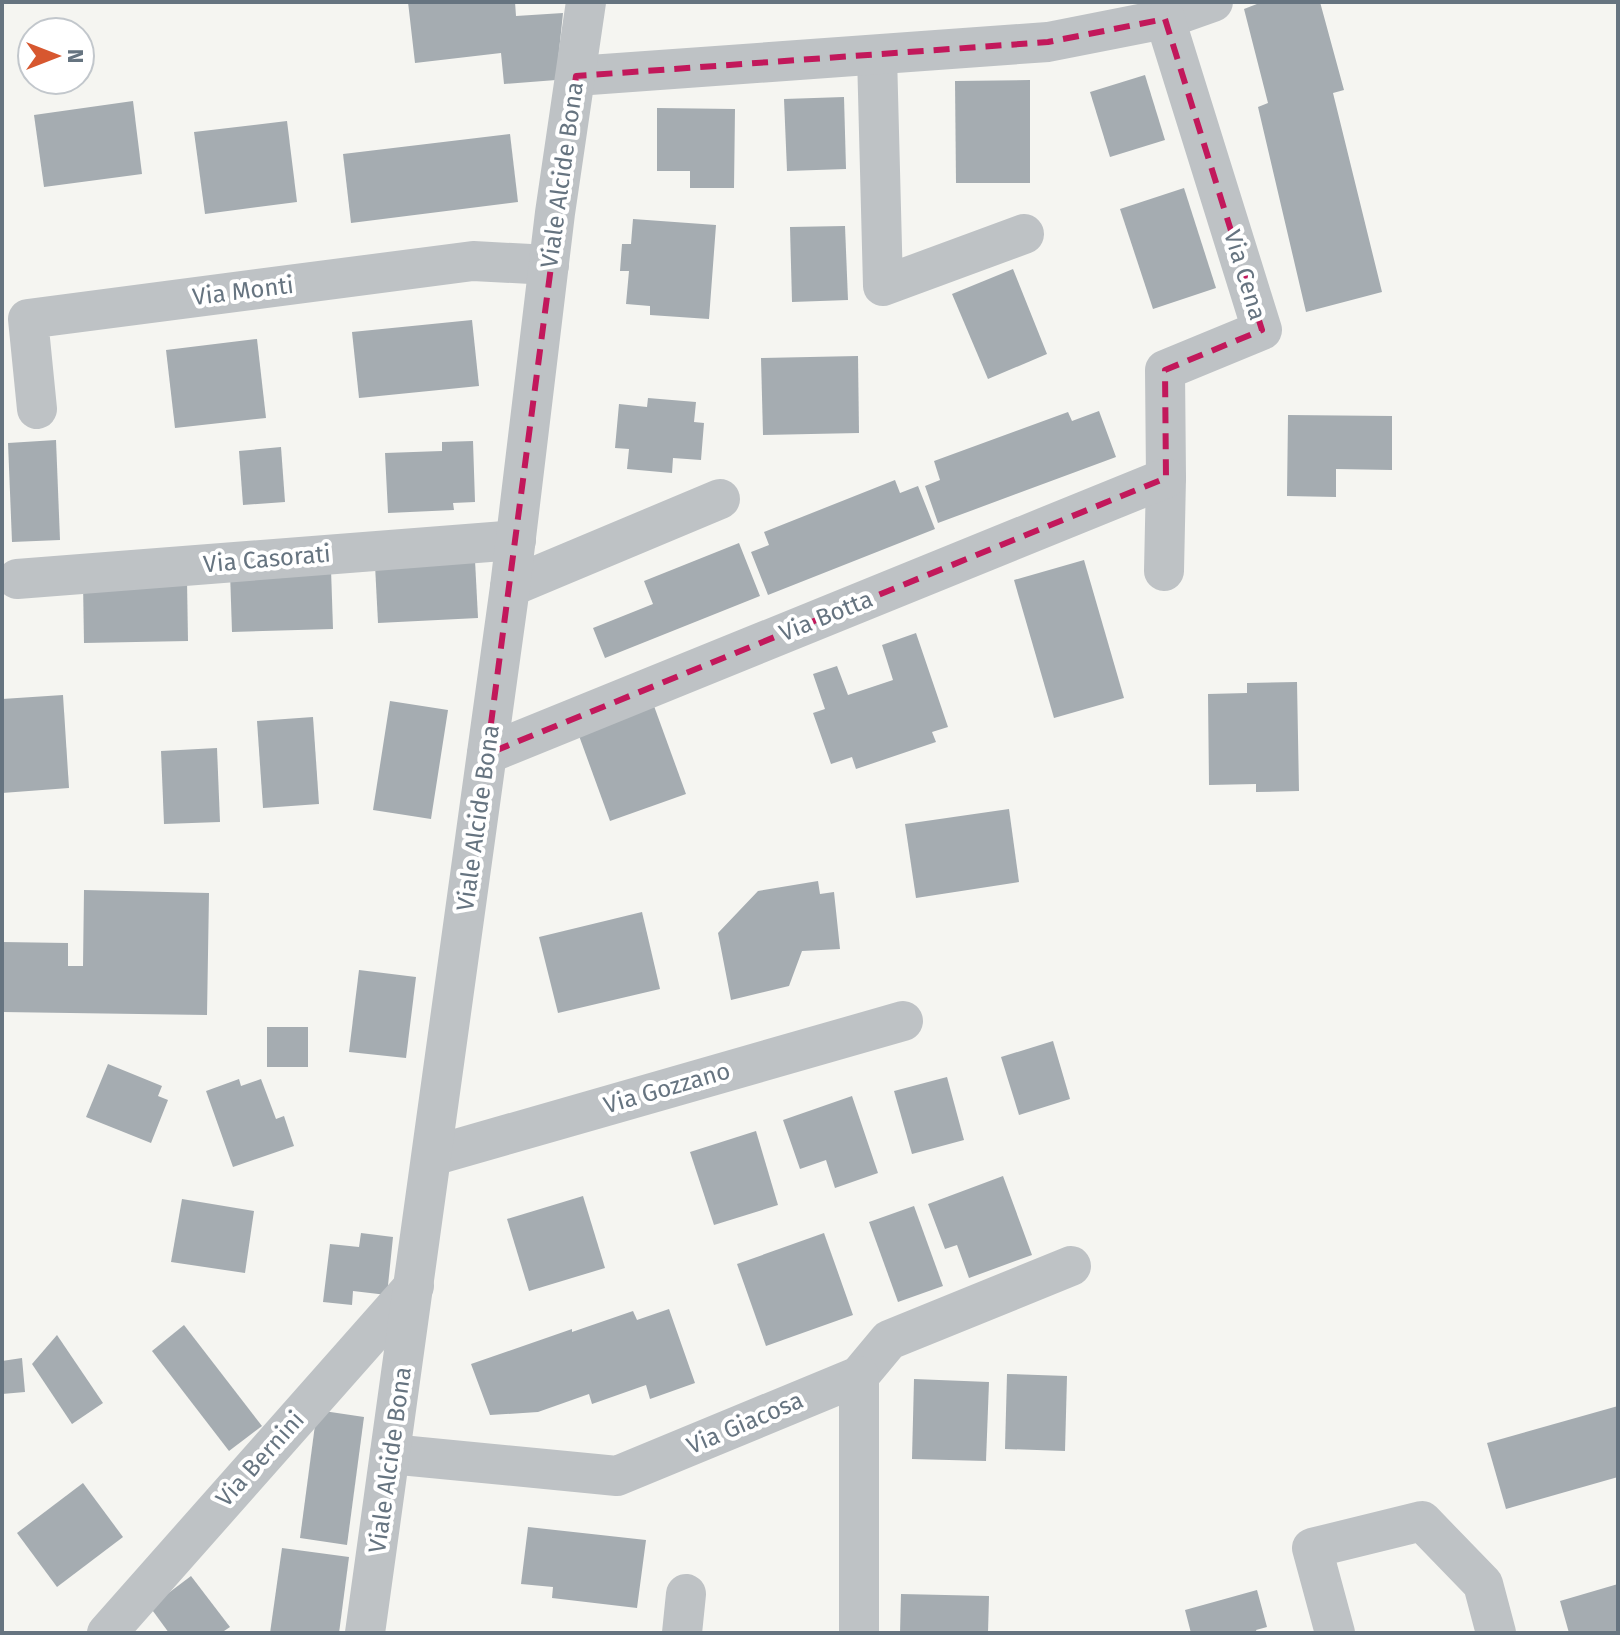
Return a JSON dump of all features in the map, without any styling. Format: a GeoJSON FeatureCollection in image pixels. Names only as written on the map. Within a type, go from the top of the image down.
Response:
{"type":"FeatureCollection","features":[{"type":"Feature","properties":{"kind":"street","name":"Viale Alcide Bona"},"geometry":{"type":"LineString","coordinates":[[365,1633],[510,587],[549,265],[586,2]]}},
{"type":"Feature","properties":{"kind":"street"},"geometry":{"type":"LineString","coordinates":[[576,76],[1048,42],[1165,19],[1213,2]]}},
{"type":"Feature","properties":{"kind":"street","name":"Via Cena"},"geometry":{"type":"LineString","coordinates":[[1164,571],[1165,370],[1262,330],[1165,19]]}},
{"type":"Feature","properties":{"kind":"street"},"geometry":{"type":"LineString","coordinates":[[877,55],[883,286],[1024,234]]}},
{"type":"Feature","properties":{"kind":"street","name":"Via Monti"},"geometry":{"type":"LineString","coordinates":[[37,409],[28,319],[473,261],[549,265]]}},
{"type":"Feature","properties":{"kind":"street","name":"Via Botta"},"geometry":{"type":"LineString","coordinates":[[487,754],[1166,478]]}},
{"type":"Feature","properties":{"kind":"street"},"geometry":{"type":"LineString","coordinates":[[510,587],[720,499]]}},
{"type":"Feature","properties":{"kind":"street","name":"Via Casorati"},"geometry":{"type":"LineString","coordinates":[[17,579],[516,540]]}},
{"type":"Feature","properties":{"kind":"street","name":"Via Gozzano"},"geometry":{"type":"LineString","coordinates":[[432,1156],[903,1021]]}},
{"type":"Feature","properties":{"kind":"street","name":"Via Giacosa"},"geometry":{"type":"LineString","coordinates":[[390,1454],[617,1476],[859,1376],[889,1340],[1071,1266]]}},
{"type":"Feature","properties":{"kind":"street","name":"Via Bernini"},"geometry":{"type":"LineString","coordinates":[[107,1633],[414,1286]]}},
{"type":"Feature","properties":{"kind":"street"},"geometry":{"type":"LineString","coordinates":[[859,1376],[859,1633]]}},
{"type":"Feature","properties":{"kind":"street"},"geometry":{"type":"LineString","coordinates":[[1335,1633],[1312,1548],[1422,1521],[1483,1584],[1496,1633]]}},
{"type":"Feature","properties":{"kind":"highlighted area"},"geometry":{"type":"Polygon","coordinates":[[[1165,19],[1262,330],[1165,370],[1166,478],[487,754],[576,76],[1048,42],[1165,19]]]}},
{"type":"Feature","properties":{"kind":"building"},"geometry":{"type":"Polygon","coordinates":[[[408,2],[515,2],[516,16],[563,13],[556,80],[504,84],[501,53],[415,63],[408,2]]]}},
{"type":"Feature","properties":{"kind":"building"},"geometry":{"type":"Polygon","coordinates":[[[1262,2],[1320,2],[1344,90],[1333,93],[1382,292],[1306,312],[1258,107],[1268,103],[1244,9],[1262,2]]]}},
{"type":"Feature","properties":{"kind":"building"},"geometry":{"type":"Polygon","coordinates":[[[1145,75],[1165,140],[1110,157],[1090,92],[1145,75]]]}},
{"type":"Feature","properties":{"kind":"building"},"geometry":{"type":"Polygon","coordinates":[[[1030,80],[1030,183],[956,183],[955,81],[1030,80]]]}},
{"type":"Feature","properties":{"kind":"building"},"geometry":{"type":"Polygon","coordinates":[[[844,97],[846,169],[787,171],[784,99],[844,97]]]}},
{"type":"Feature","properties":{"kind":"building"},"geometry":{"type":"Polygon","coordinates":[[[133,101],[142,174],[44,187],[34,115],[133,101]]]}},
{"type":"Feature","properties":{"kind":"building"},"geometry":{"type":"Polygon","coordinates":[[[657,108],[735,109],[734,188],[690,188],[690,171],[657,171],[657,108]]]}},
{"type":"Feature","properties":{"kind":"building"},"geometry":{"type":"Polygon","coordinates":[[[287,121],[297,202],[205,214],[194,132],[287,121]]]}},
{"type":"Feature","properties":{"kind":"building"},"geometry":{"type":"Polygon","coordinates":[[[510,134],[518,202],[351,223],[343,154],[510,134]]]}},
{"type":"Feature","properties":{"kind":"building"},"geometry":{"type":"Polygon","coordinates":[[[1184,188],[1216,288],[1153,309],[1120,209],[1184,188]]]}},
{"type":"Feature","properties":{"kind":"building"},"geometry":{"type":"Polygon","coordinates":[[[633,219],[716,225],[709,319],[650,315],[650,306],[626,304],[629,271],[620,271],[622,244],[631,244],[633,219]]]}},
{"type":"Feature","properties":{"kind":"building"},"geometry":{"type":"Polygon","coordinates":[[[845,226],[848,300],[792,302],[790,227],[845,226]]]}},
{"type":"Feature","properties":{"kind":"building"},"geometry":{"type":"Polygon","coordinates":[[[1013,269],[1047,354],[988,379],[952,294],[1013,269]]]}},
{"type":"Feature","properties":{"kind":"building"},"geometry":{"type":"Polygon","coordinates":[[[472,320],[479,386],[359,398],[352,332],[472,320]]]}},
{"type":"Feature","properties":{"kind":"building"},"geometry":{"type":"Polygon","coordinates":[[[257,339],[266,418],[175,428],[166,350],[257,339]]]}},
{"type":"Feature","properties":{"kind":"building"},"geometry":{"type":"Polygon","coordinates":[[[858,356],[859,433],[763,435],[761,358],[858,356]]]}},
{"type":"Feature","properties":{"kind":"building"},"geometry":{"type":"Polygon","coordinates":[[[648,398],[696,402],[694,422],[704,423],[701,460],[673,458],[672,473],[627,469],[629,449],[615,448],[619,404],[647,407],[648,398]]]}},
{"type":"Feature","properties":{"kind":"building"},"geometry":{"type":"Polygon","coordinates":[[[1099,411],[1116,457],[938,523],[925,486],[940,480],[934,461],[1068,412],[1072,421],[1099,411]]]}},
{"type":"Feature","properties":{"kind":"building"},"geometry":{"type":"Polygon","coordinates":[[[1288,415],[1392,416],[1392,470],[1336,469],[1336,497],[1287,496],[1288,415]]]}},
{"type":"Feature","properties":{"kind":"building"},"geometry":{"type":"Polygon","coordinates":[[[56,440],[60,540],[12,542],[8,443],[56,440]]]}},
{"type":"Feature","properties":{"kind":"building"},"geometry":{"type":"Polygon","coordinates":[[[473,441],[475,502],[453,503],[454,510],[388,513],[385,453],[442,451],[442,442],[473,441]]]}},
{"type":"Feature","properties":{"kind":"building"},"geometry":{"type":"Polygon","coordinates":[[[281,447],[285,502],[243,505],[239,451],[281,447]]]}},
{"type":"Feature","properties":{"kind":"building"},"geometry":{"type":"Polygon","coordinates":[[[895,480],[900,493],[918,486],[935,529],[768,595],[751,552],[769,545],[764,532],[895,480]]]}},
{"type":"Feature","properties":{"kind":"building"},"geometry":{"type":"Polygon","coordinates":[[[739,543],[760,596],[605,658],[593,628],[653,604],[644,581],[739,543]]]}},
{"type":"Feature","properties":{"kind":"building"},"geometry":{"type":"Polygon","coordinates":[[[475,560],[478,618],[378,623],[375,565],[475,560]]]}},
{"type":"Feature","properties":{"kind":"building"},"geometry":{"type":"Polygon","coordinates":[[[1084,560],[1124,698],[1054,718],[1014,580],[1084,560]]]}},
{"type":"Feature","properties":{"kind":"building"},"geometry":{"type":"Polygon","coordinates":[[[331,569],[333,629],[232,632],[230,572],[331,569]]]}},
{"type":"Feature","properties":{"kind":"building"},"geometry":{"type":"Polygon","coordinates":[[[187,580],[188,641],[84,643],[83,582],[187,580]]]}},
{"type":"Feature","properties":{"kind":"building"},"geometry":{"type":"Polygon","coordinates":[[[916,633],[948,727],[932,732],[936,742],[856,769],[852,757],[831,764],[813,713],[825,709],[813,674],[837,666],[848,695],[893,680],[882,645],[916,633]]]}},
{"type":"Feature","properties":{"kind":"building"},"geometry":{"type":"Polygon","coordinates":[[[1297,682],[1299,791],[1256,792],[1256,784],[1209,785],[1208,694],[1247,693],[1247,683],[1297,682]]]}},
{"type":"Feature","properties":{"kind":"building"},"geometry":{"type":"Polygon","coordinates":[[[63,695],[69,788],[2,793],[2,699],[63,695]]]}},
{"type":"Feature","properties":{"kind":"building"},"geometry":{"type":"Polygon","coordinates":[[[390,701],[448,710],[431,819],[373,810],[390,701]]]}},
{"type":"Feature","properties":{"kind":"building"},"geometry":{"type":"Polygon","coordinates":[[[654,706],[686,794],[610,821],[578,733],[654,706]]]}},
{"type":"Feature","properties":{"kind":"building"},"geometry":{"type":"Polygon","coordinates":[[[313,717],[319,804],[263,808],[257,721],[313,717]]]}},
{"type":"Feature","properties":{"kind":"building"},"geometry":{"type":"Polygon","coordinates":[[[217,748],[220,822],[164,824],[161,751],[217,748]]]}},
{"type":"Feature","properties":{"kind":"building"},"geometry":{"type":"Polygon","coordinates":[[[1009,809],[1019,882],[916,898],[905,824],[1009,809]]]}},
{"type":"Feature","properties":{"kind":"building"},"geometry":{"type":"Polygon","coordinates":[[[818,881],[820,894],[834,892],[840,949],[802,951],[789,986],[731,1000],[718,933],[758,891],[818,881]]]}},
{"type":"Feature","properties":{"kind":"building"},"geometry":{"type":"Polygon","coordinates":[[[84,890],[209,893],[207,1015],[2,1012],[2,942],[68,943],[68,966],[83,966],[84,890]]]}},
{"type":"Feature","properties":{"kind":"building"},"geometry":{"type":"Polygon","coordinates":[[[642,912],[660,989],[558,1013],[539,937],[642,912]]]}},
{"type":"Feature","properties":{"kind":"building"},"geometry":{"type":"Polygon","coordinates":[[[359,970],[416,977],[406,1058],[349,1052],[359,970]]]}},
{"type":"Feature","properties":{"kind":"building"},"geometry":{"type":"Polygon","coordinates":[[[267,1027],[308,1027],[308,1067],[267,1067],[267,1027]]]}},
{"type":"Feature","properties":{"kind":"building"},"geometry":{"type":"Polygon","coordinates":[[[1053,1041],[1070,1099],[1019,1115],[1001,1057],[1053,1041]]]}},
{"type":"Feature","properties":{"kind":"building"},"geometry":{"type":"Polygon","coordinates":[[[108,1064],[162,1086],[158,1096],[168,1100],[151,1143],[86,1117],[108,1064]]]}},
{"type":"Feature","properties":{"kind":"building"},"geometry":{"type":"Polygon","coordinates":[[[947,1077],[964,1140],[912,1154],[894,1091],[947,1077]]]}},
{"type":"Feature","properties":{"kind":"building"},"geometry":{"type":"Polygon","coordinates":[[[239,1079],[241,1086],[261,1079],[276,1119],[284,1116],[294,1146],[233,1167],[206,1091],[239,1079]]]}},
{"type":"Feature","properties":{"kind":"building"},"geometry":{"type":"Polygon","coordinates":[[[852,1096],[878,1173],[835,1188],[826,1160],[800,1169],[783,1120],[852,1096]]]}},
{"type":"Feature","properties":{"kind":"building"},"geometry":{"type":"Polygon","coordinates":[[[756,1131],[778,1205],[714,1225],[690,1152],[756,1131]]]}},
{"type":"Feature","properties":{"kind":"building"},"geometry":{"type":"Polygon","coordinates":[[[1003,1176],[1032,1255],[969,1278],[957,1245],[945,1249],[928,1204],[1003,1176]]]}},
{"type":"Feature","properties":{"kind":"building"},"geometry":{"type":"Polygon","coordinates":[[[583,1196],[605,1268],[529,1291],[507,1219],[583,1196]]]}},
{"type":"Feature","properties":{"kind":"building"},"geometry":{"type":"Polygon","coordinates":[[[182,1199],[254,1211],[245,1273],[171,1262],[182,1199]]]}},
{"type":"Feature","properties":{"kind":"building"},"geometry":{"type":"Polygon","coordinates":[[[914,1206],[943,1286],[898,1302],[869,1222],[914,1206]]]}},
{"type":"Feature","properties":{"kind":"building"},"geometry":{"type":"Polygon","coordinates":[[[361,1233],[393,1237],[387,1295],[353,1291],[352,1305],[323,1302],[330,1244],[359,1247],[361,1233]]]}},
{"type":"Feature","properties":{"kind":"building"},"geometry":{"type":"Polygon","coordinates":[[[824,1233],[853,1315],[766,1346],[737,1264],[824,1233]]]}},
{"type":"Feature","properties":{"kind":"building"},"geometry":{"type":"Polygon","coordinates":[[[669,1309],[695,1383],[650,1399],[646,1385],[592,1404],[589,1394],[538,1412],[490,1415],[471,1364],[633,1311],[637,1320],[669,1309]]]}},
{"type":"Feature","properties":{"kind":"building"},"geometry":{"type":"Polygon","coordinates":[[[184,1325],[262,1426],[229,1451],[152,1351],[184,1325]]]}},
{"type":"Feature","properties":{"kind":"building"},"geometry":{"type":"Polygon","coordinates":[[[57,1335],[103,1403],[72,1424],[32,1364],[57,1335]]]}},
{"type":"Feature","properties":{"kind":"building"},"geometry":{"type":"Polygon","coordinates":[[[22,1358],[25,1392],[2,1394],[2,1361],[22,1358]]]}},
{"type":"Feature","properties":{"kind":"building"},"geometry":{"type":"Polygon","coordinates":[[[1007,1374],[1067,1376],[1065,1451],[1005,1449],[1007,1374]]]}},
{"type":"Feature","properties":{"kind":"building"},"geometry":{"type":"Polygon","coordinates":[[[914,1379],[989,1382],[986,1461],[912,1459],[914,1379]]]}},
{"type":"Feature","properties":{"kind":"building"},"geometry":{"type":"Polygon","coordinates":[[[1618,1406],[1618,1477],[1506,1509],[1487,1443],[1618,1406]]]}},
{"type":"Feature","properties":{"kind":"building"},"geometry":{"type":"Polygon","coordinates":[[[317,1410],[364,1417],[347,1545],[300,1538],[317,1410]]]}},
{"type":"Feature","properties":{"kind":"building"},"geometry":{"type":"Polygon","coordinates":[[[83,1483],[123,1537],[57,1587],[17,1533],[83,1483]]]}},
{"type":"Feature","properties":{"kind":"building"},"geometry":{"type":"Polygon","coordinates":[[[528,1527],[646,1540],[637,1608],[552,1598],[553,1587],[521,1584],[528,1527]]]}},
{"type":"Feature","properties":{"kind":"building"},"geometry":{"type":"Polygon","coordinates":[[[282,1548],[349,1557],[339,1633],[270,1633],[282,1548]]]}},
{"type":"Feature","properties":{"kind":"building"},"geometry":{"type":"Polygon","coordinates":[[[191,1576],[230,1627],[221,1633],[169,1633],[150,1607],[191,1576]]]}},
{"type":"Feature","properties":{"kind":"building"},"geometry":{"type":"Polygon","coordinates":[[[1618,1584],[1618,1633],[1569,1633],[1560,1601],[1618,1584]]]}},
{"type":"Feature","properties":{"kind":"building"},"geometry":{"type":"Polygon","coordinates":[[[1257,1590],[1267,1627],[1256,1630],[1257,1633],[1191,1633],[1185,1610],[1257,1590]]]}},
{"type":"Feature","properties":{"kind":"building"},"geometry":{"type":"Polygon","coordinates":[[[901,1594],[989,1596],[988,1633],[900,1633],[901,1594]]]}}]}
